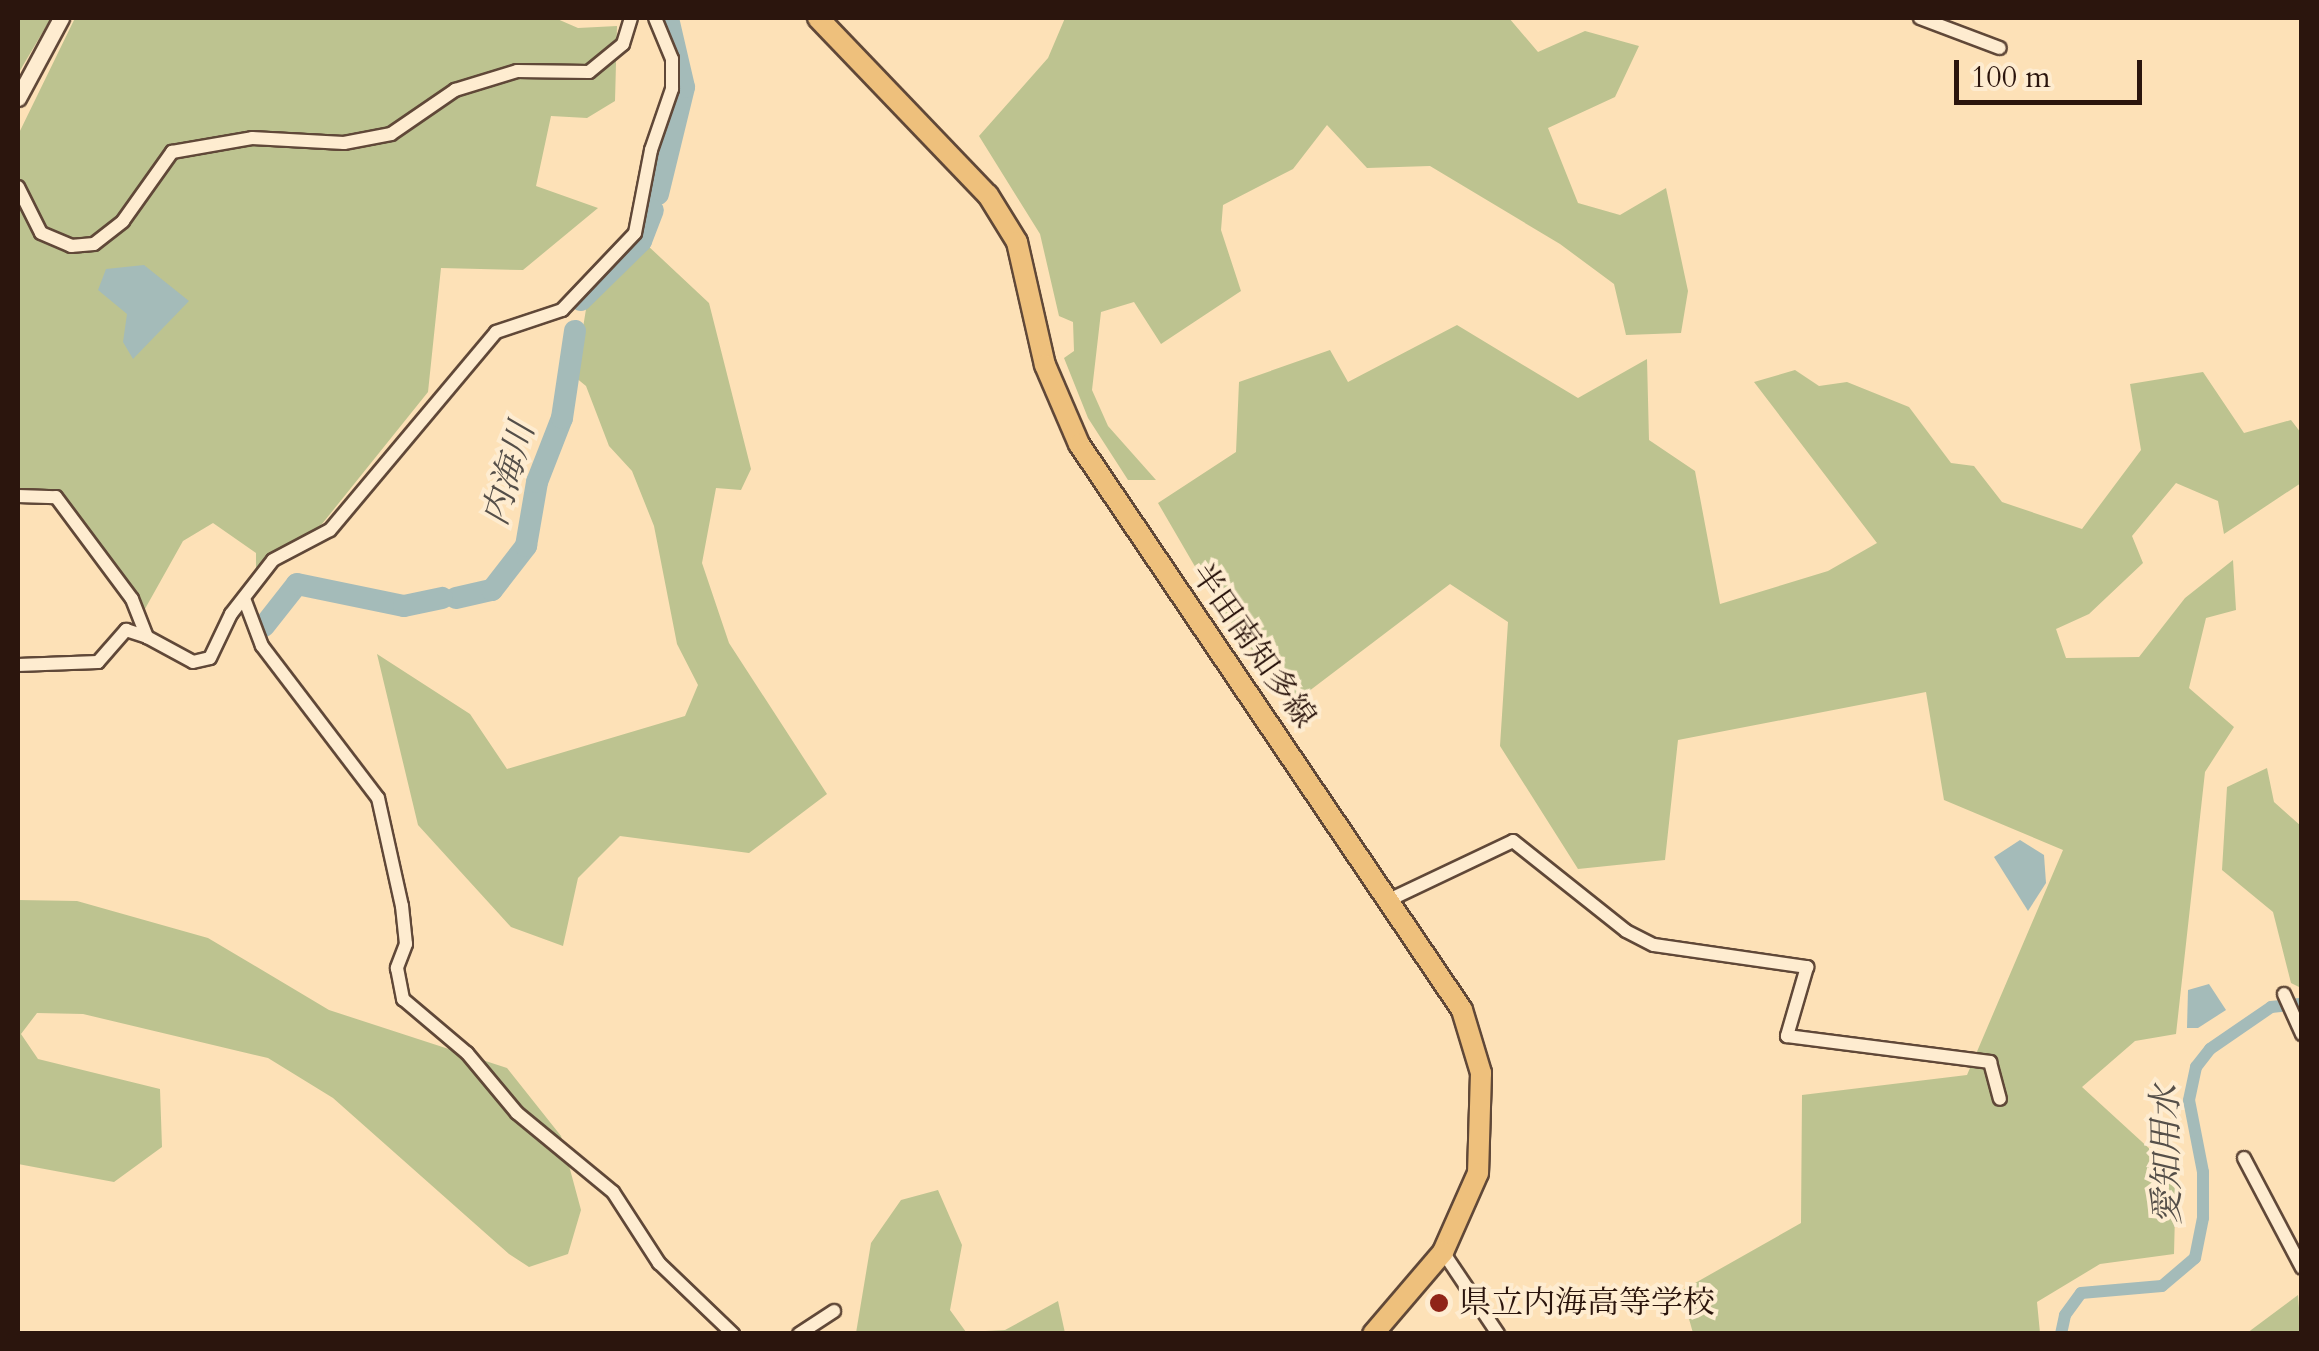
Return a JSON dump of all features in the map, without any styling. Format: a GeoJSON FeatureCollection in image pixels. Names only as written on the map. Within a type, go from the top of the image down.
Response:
{"type":"FeatureCollection","features":[{"type":"Feature","properties":{"kind":"main road","name":"半田南知多線"},"geometry":{"type":"LineString","coordinates":[[818,18],[988,195],[1017,242],[1045,364],[1078,444],[1392,899],[1462,1010],[1481,1073],[1478,1173],[1443,1252],[1373,1334]]}},
{"type":"Feature","properties":{"kind":"street"},"geometry":{"type":"LineString","coordinates":[[18,98],[61,18]]}},
{"type":"Feature","properties":{"kind":"street"},"geometry":{"type":"LineString","coordinates":[[18,187],[41,234],[71,246],[94,244],[123,220],[172,152],[252,138],[344,143],[391,134],[455,90],[517,72],[589,72],[624,44],[630,18]]}},
{"type":"Feature","properties":{"kind":"street"},"geometry":{"type":"LineString","coordinates":[[18,666],[98,662],[126,630],[192,662],[210,658],[231,614],[245,601],[273,560],[330,530],[496,332],[562,310],[635,233],[651,150],[672,89],[672,59],[655,18]]}},
{"type":"Feature","properties":{"kind":"street"},"geometry":{"type":"LineString","coordinates":[[1920,18],[2000,48]]}},
{"type":"Feature","properties":{"kind":"street"},"geometry":{"type":"LineString","coordinates":[[18,496],[56,497],[132,599],[147,637]]}},
{"type":"Feature","properties":{"kind":"street"},"geometry":{"type":"LineString","coordinates":[[245,601],[262,646],[378,798],[402,906],[406,944],[398,968],[403,999],[467,1053],[517,1113],[613,1192],[659,1263],[733,1334]]}},
{"type":"Feature","properties":{"kind":"street"},"geometry":{"type":"LineString","coordinates":[[1392,899],[1513,841],[1626,931],[1656,946],[1806,967],[1787,1036],[1990,1062],[2000,1099]]}},
{"type":"Feature","properties":{"kind":"street"},"geometry":{"type":"LineString","coordinates":[[2284,994],[2291,1017],[2302,1034]]}},
{"type":"Feature","properties":{"kind":"street"},"geometry":{"type":"LineString","coordinates":[[2244,1158],[2302,1268]]}},
{"type":"Feature","properties":{"kind":"street"},"geometry":{"type":"LineString","coordinates":[[1443,1252],[1498,1334]]}},
{"type":"Feature","properties":{"kind":"street"},"geometry":{"type":"LineString","coordinates":[[799,1334],[834,1312]]}},
{"type":"Feature","properties":{"kind":"green space"},"geometry":{"type":"Polygon","coordinates":[[[18,18],[51,18],[18,74],[18,18]]]}},
{"type":"Feature","properties":{"kind":"green space"},"geometry":{"type":"Polygon","coordinates":[[[75,18],[555,18],[578,28],[617,26],[615,101],[587,118],[551,116],[536,186],[598,208],[523,270],[441,268],[428,392],[322,524],[256,569],[256,553],[213,523],[183,541],[141,616],[59,494],[18,490],[18,135],[75,18]]]}},
{"type":"Feature","properties":{"kind":"green space"},"geometry":{"type":"Polygon","coordinates":[[[1065,18],[1509,18],[1538,52],[1585,31],[1639,46],[1615,97],[1548,128],[1578,203],[1620,215],[1666,188],[1688,291],[1681,333],[1626,335],[1614,284],[1560,244],[1430,166],[1367,168],[1327,125],[1293,169],[1223,205],[1221,230],[1241,291],[1161,344],[1134,302],[1101,312],[1092,390],[1108,426],[1156,480],[1128,480],[1088,418],[1064,358],[1074,351],[1073,322],[1059,316],[1040,234],[979,136],[1048,58],[1065,18]]]}},
{"type":"Feature","properties":{"kind":"green space"},"geometry":{"type":"Polygon","coordinates":[[[646,244],[709,303],[751,469],[741,490],[716,488],[702,563],[729,643],[827,794],[749,853],[620,836],[578,878],[563,946],[511,927],[418,825],[377,654],[470,714],[507,769],[685,716],[698,685],[677,644],[654,526],[632,471],[609,446],[586,386],[575,377],[587,303],[646,244]]]}},
{"type":"Feature","properties":{"kind":"green space"},"geometry":{"type":"Polygon","coordinates":[[[1457,325],[1578,398],[1647,359],[1649,440],[1695,471],[1720,604],[1828,571],[1877,543],[1754,382],[1795,370],[1819,386],[1847,382],[1909,407],[1951,463],[1974,466],[2002,502],[2082,529],[2141,450],[2130,384],[2203,372],[2244,433],[2291,420],[2301,433],[2301,483],[2224,534],[2218,501],[2176,483],[2132,536],[2143,563],[2089,614],[2056,629],[2066,658],[2139,657],[2185,598],[2233,560],[2236,610],[2206,618],[2189,688],[2234,727],[2205,772],[2176,1034],[2135,1041],[2082,1087],[2176,1173],[2174,1254],[2100,1264],[2037,1302],[2040,1333],[1693,1333],[1681,1291],[1801,1223],[1802,1095],[1967,1075],[2063,850],[1944,800],[1926,692],[1678,740],[1665,860],[1578,869],[1500,746],[1508,622],[1450,584],[1292,704],[1215,601],[1158,503],[1236,452],[1239,382],[1330,350],[1348,382],[1457,325]]]}},
{"type":"Feature","properties":{"kind":"green space"},"geometry":{"type":"Polygon","coordinates":[[[2267,768],[2274,802],[2301,826],[2301,988],[2291,983],[2273,912],[2222,870],[2227,787],[2267,768]]]}},
{"type":"Feature","properties":{"kind":"green space"},"geometry":{"type":"Polygon","coordinates":[[[18,900],[77,901],[208,938],[329,1010],[507,1068],[561,1136],[581,1210],[568,1254],[529,1267],[509,1254],[333,1098],[268,1058],[83,1014],[37,1013],[21,1034],[38,1059],[160,1089],[162,1147],[114,1182],[18,1164],[18,900]]]}},
{"type":"Feature","properties":{"kind":"green space"},"geometry":{"type":"Polygon","coordinates":[[[938,1190],[962,1245],[950,1310],[966,1332],[1005,1330],[1058,1301],[1065,1333],[856,1333],[871,1243],[901,1200],[938,1190]]]}},
{"type":"Feature","properties":{"kind":"green space"},"geometry":{"type":"Polygon","coordinates":[[[2298,1295],[2301,1333],[2247,1333],[2298,1295]]]}},
{"type":"Feature","properties":{"kind":"water"},"geometry":{"type":"Polygon","coordinates":[[[144,265],[189,301],[133,359],[123,342],[127,314],[98,290],[106,269],[144,265]]]}},
{"type":"Feature","properties":{"kind":"water"},"geometry":{"type":"Polygon","coordinates":[[[2020,840],[2044,855],[2046,883],[2028,911],[1994,857],[2020,840]]]}},
{"type":"Feature","properties":{"kind":"water"},"geometry":{"type":"Polygon","coordinates":[[[2209,984],[2226,1010],[2198,1028],[2187,1028],[2188,990],[2209,984]]]}},
{"type":"Feature","properties":{"kind":"waterway","name":"内海川"},"geometry":{"type":"LineString","coordinates":[[658,194],[684,87],[668,18]]}},
{"type":"Feature","properties":{"kind":"waterway","name":"内海川"},"geometry":{"type":"LineString","coordinates":[[581,300],[641,241],[653,210]]}},
{"type":"Feature","properties":{"kind":"waterway","name":"内海川"},"geometry":{"type":"LineString","coordinates":[[456,598],[492,590],[526,546],[537,482],[562,418],[575,331]]}},
{"type":"Feature","properties":{"kind":"waterway","name":"内海川"},"geometry":{"type":"LineString","coordinates":[[264,626],[297,584],[404,606],[442,598]]}},
{"type":"Feature","properties":{"kind":"waterway","name":"愛知用水"},"geometry":{"type":"LineString","coordinates":[[2061,1334],[2065,1315],[2081,1293],[2162,1286],[2195,1258],[2203,1218],[2203,1172],[2189,1100],[2196,1067],[2210,1049],[2271,1007],[2302,1004]]}},
{"type":"Feature","properties":{"kind":"place","name":"県立内海高等学校"},"geometry":{"type":"Point","coordinates":[1439,1303]}}]}
